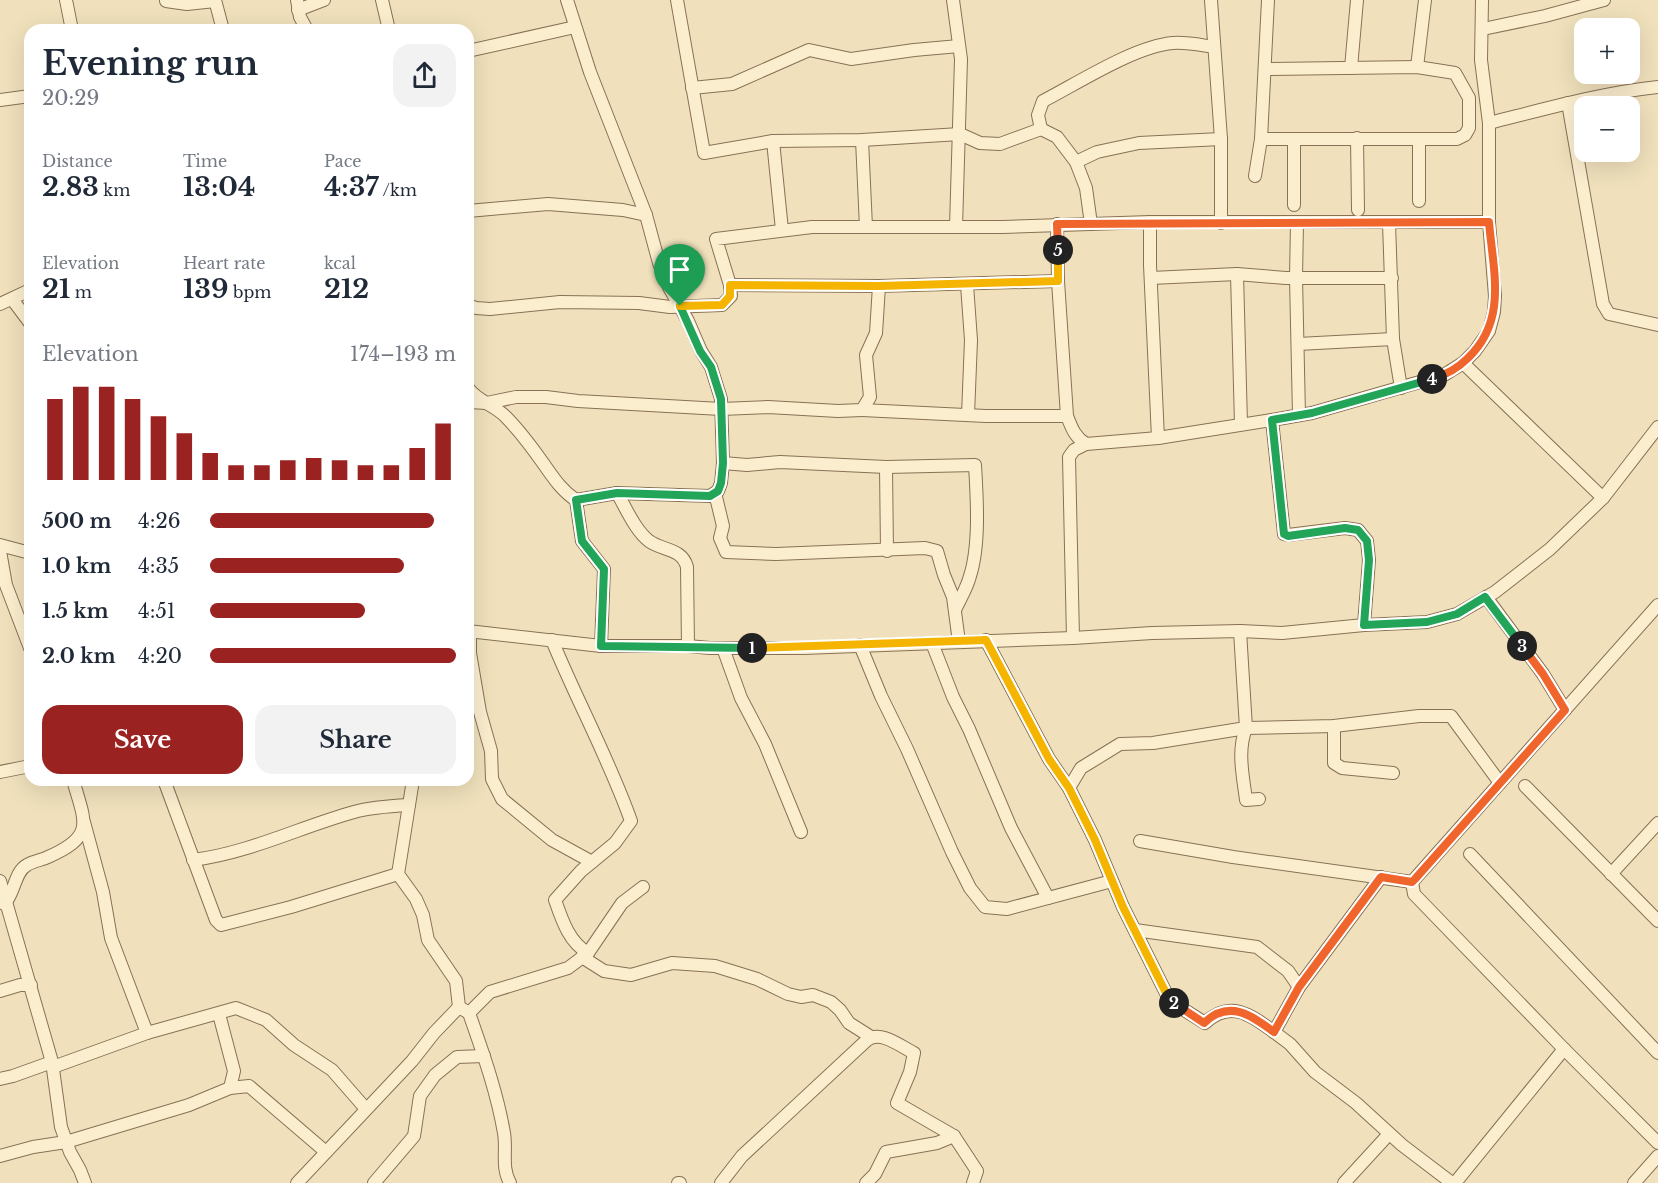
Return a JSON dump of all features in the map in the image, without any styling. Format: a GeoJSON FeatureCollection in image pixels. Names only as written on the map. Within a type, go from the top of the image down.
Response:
{"type":"FeatureCollection","features":[{"type":"Feature","properties":{"kind":"street"},"geometry":{"type":"LineString","coordinates":[[66,0],[71,24]]}},
{"type":"Feature","properties":{"kind":"street"},"geometry":{"type":"LineString","coordinates":[[166,2],[187,4],[215,0],[221,24]]}},
{"type":"Feature","properties":{"kind":"street"},"geometry":{"type":"LineString","coordinates":[[304,24],[298,5],[324,0]]}},
{"type":"Feature","properties":{"kind":"street"},"geometry":{"type":"LineString","coordinates":[[382,0],[388,24]]}},
{"type":"Feature","properties":{"kind":"street"},"geometry":{"type":"LineString","coordinates":[[474,393],[503,414],[530,446],[552,478],[576,500],[617,493],[710,496],[718,491],[723,463],[721,399],[711,367],[700,351],[658,263],[646,215],[590,72],[567,0]]}},
{"type":"Feature","properties":{"kind":"street"},"geometry":{"type":"LineString","coordinates":[[676,0],[704,153],[773,141],[862,140],[960,134],[980,143],[1000,144],[1041,129],[1057,137],[1076,162],[1086,188],[1091,224]]}},
{"type":"Feature","properties":{"kind":"street"},"geometry":{"type":"LineString","coordinates":[[952,0],[961,59],[956,227]]}},
{"type":"Feature","properties":{"kind":"street"},"geometry":{"type":"LineString","coordinates":[[1211,0],[1221,139],[1221,223]]}},
{"type":"Feature","properties":{"kind":"street"},"geometry":{"type":"LineString","coordinates":[[1255,176],[1261,139],[1268,0]]}},
{"type":"Feature","properties":{"kind":"street"},"geometry":{"type":"LineString","coordinates":[[1351,68],[1357,0]]}},
{"type":"Feature","properties":{"kind":"street"},"geometry":{"type":"LineString","coordinates":[[1417,68],[1425,0]]}},
{"type":"Feature","properties":{"kind":"street"},"geometry":{"type":"LineString","coordinates":[[1073,638],[1069,457],[1074,450],[1086,444],[1158,438],[1299,415],[1401,388],[1444,375],[1463,363],[1489,331],[1495,296],[1489,222],[1489,123],[1481,60],[1482,0]]}},
{"type":"Feature","properties":{"kind":"street"},"geometry":{"type":"LineString","coordinates":[[1483,29],[1545,16],[1604,0]]}},
{"type":"Feature","properties":{"kind":"street"},"geometry":{"type":"LineString","coordinates":[[474,50],[575,27]]}},
{"type":"Feature","properties":{"kind":"street"},"geometry":{"type":"LineString","coordinates":[[1041,129],[1038,115],[1043,101],[1145,50],[1181,43],[1214,47]]}},
{"type":"Feature","properties":{"kind":"street"},"geometry":{"type":"LineString","coordinates":[[692,88],[732,84],[809,50],[852,59],[959,46]]}},
{"type":"Feature","properties":{"kind":"street"},"geometry":{"type":"LineString","coordinates":[[1261,139],[1419,140],[1457,138],[1465,135],[1469,128],[1469,98],[1455,74],[1417,68],[1266,69]]}},
{"type":"Feature","properties":{"kind":"street"},"geometry":{"type":"LineString","coordinates":[[1489,123],[1629,90],[1658,87]]}},
{"type":"Feature","properties":{"kind":"street"},"geometry":{"type":"LineString","coordinates":[[0,100],[24,97]]}},
{"type":"Feature","properties":{"kind":"street"},"geometry":{"type":"LineString","coordinates":[[1568,103],[1603,304],[1609,314],[1658,325]]}},
{"type":"Feature","properties":{"kind":"street"},"geometry":{"type":"LineString","coordinates":[[1357,138],[1358,210]]}},
{"type":"Feature","properties":{"kind":"street"},"geometry":{"type":"LineString","coordinates":[[1076,162],[1097,152],[1139,143],[1221,139]]}},
{"type":"Feature","properties":{"kind":"street"},"geometry":{"type":"LineString","coordinates":[[1294,139],[1294,205]]}},
{"type":"Feature","properties":{"kind":"street"},"geometry":{"type":"LineString","coordinates":[[862,140],[866,227]]}},
{"type":"Feature","properties":{"kind":"street"},"geometry":{"type":"LineString","coordinates":[[1419,140],[1419,201]]}},
{"type":"Feature","properties":{"kind":"street"},"geometry":{"type":"LineString","coordinates":[[773,141],[782,230]]}},
{"type":"Feature","properties":{"kind":"street"},"geometry":{"type":"LineString","coordinates":[[474,210],[548,204],[623,210],[646,215]]}},
{"type":"Feature","properties":{"kind":"street"},"geometry":{"type":"LineString","coordinates":[[474,307],[490,309],[560,302],[722,305],[730,296],[730,285],[716,239],[812,227],[956,227],[1150,222],[1489,222]]}},
{"type":"Feature","properties":{"kind":"street"},"geometry":{"type":"LineString","coordinates":[[1150,222],[1158,438]]}},
{"type":"Feature","properties":{"kind":"street"},"geometry":{"type":"LineString","coordinates":[[1298,223],[1296,278],[1299,415]]}},
{"type":"Feature","properties":{"kind":"street"},"geometry":{"type":"LineString","coordinates":[[1389,223],[1393,339],[1401,388]]}},
{"type":"Feature","properties":{"kind":"street"},"geometry":{"type":"LineString","coordinates":[[1057,224],[1058,281],[1067,416],[1073,432],[1086,444]]}},
{"type":"Feature","properties":{"kind":"street"},"geometry":{"type":"LineString","coordinates":[[1151,278],[1237,274],[1296,278],[1392,278]]}},
{"type":"Feature","properties":{"kind":"street"},"geometry":{"type":"LineString","coordinates":[[1237,274],[1241,424]]}},
{"type":"Feature","properties":{"kind":"street"},"geometry":{"type":"LineString","coordinates":[[730,285],[966,285],[1058,281]]}},
{"type":"Feature","properties":{"kind":"street"},"geometry":{"type":"LineString","coordinates":[[966,285],[971,340],[969,415]]}},
{"type":"Feature","properties":{"kind":"street"},"geometry":{"type":"LineString","coordinates":[[862,410],[870,397],[866,355],[876,333],[879,286]]}},
{"type":"Feature","properties":{"kind":"street"},"geometry":{"type":"LineString","coordinates":[[24,293],[6,301],[24,318]]}},
{"type":"Feature","properties":{"kind":"street"},"geometry":{"type":"LineString","coordinates":[[1298,344],[1393,339]]}},
{"type":"Feature","properties":{"kind":"street"},"geometry":{"type":"LineString","coordinates":[[1463,363],[1603,498]]}},
{"type":"Feature","properties":{"kind":"street"},"geometry":{"type":"LineString","coordinates":[[474,402],[487,403],[516,397],[546,397],[721,410],[768,407],[969,415],[1067,416]]}},
{"type":"Feature","properties":{"kind":"street"},"geometry":{"type":"LineString","coordinates":[[1272,420],[1284,534],[1288,536],[1345,528],[1358,530],[1367,541],[1369,560],[1364,625]]}},
{"type":"Feature","properties":{"kind":"street"},"geometry":{"type":"LineString","coordinates":[[474,632],[601,646],[723,648],[932,643],[1152,633],[1240,631],[1282,633],[1427,622],[1457,614],[1495,592],[1550,549],[1603,498],[1658,427]]}},
{"type":"Feature","properties":{"kind":"street"},"geometry":{"type":"LineString","coordinates":[[723,463],[747,465],[780,462],[886,467],[975,465],[978,502],[976,537],[970,576],[955,610]]}},
{"type":"Feature","properties":{"kind":"street"},"geometry":{"type":"LineString","coordinates":[[886,467],[887,551]]}},
{"type":"Feature","properties":{"kind":"street"},"geometry":{"type":"LineString","coordinates":[[617,493],[642,534],[650,542],[681,554],[685,559],[688,646]]}},
{"type":"Feature","properties":{"kind":"street"},"geometry":{"type":"LineString","coordinates":[[715,493],[723,526],[720,538],[726,552],[776,554],[925,548],[937,551],[953,597],[959,642]]}},
{"type":"Feature","properties":{"kind":"street"},"geometry":{"type":"LineString","coordinates":[[576,500],[582,541],[604,569],[601,646]]}},
{"type":"Feature","properties":{"kind":"street"},"geometry":{"type":"LineString","coordinates":[[0,545],[24,551]]}},
{"type":"Feature","properties":{"kind":"street"},"geometry":{"type":"LineString","coordinates":[[0,551],[6,585],[24,632]]}},
{"type":"Feature","properties":{"kind":"street"},"geometry":{"type":"LineString","coordinates":[[1485,597],[1543,674],[1565,710]]}},
{"type":"Feature","properties":{"kind":"street"},"geometry":{"type":"LineString","coordinates":[[1412,882],[1658,605]]}},
{"type":"Feature","properties":{"kind":"street"},"geometry":{"type":"LineString","coordinates":[[1240,631],[1246,728],[1242,740],[1242,769],[1246,800],[1259,799]]}},
{"type":"Feature","properties":{"kind":"street"},"geometry":{"type":"LineString","coordinates":[[552,640],[565,673],[618,783],[632,820],[615,843],[581,871],[555,900],[561,919],[577,946],[604,971],[631,975],[672,963],[715,966],[758,979],[788,994],[801,997],[813,996],[831,1002],[849,1023],[871,1037]]}},
{"type":"Feature","properties":{"kind":"street"},"geometry":{"type":"LineString","coordinates":[[986,640],[1049,759],[1069,788],[1170,1001],[1204,1023],[1212,1016],[1233,1009],[1255,1018],[1290,1044],[1315,1072],[1356,1103],[1389,1134],[1433,1170],[1454,1183],[1564,1049]]}},
{"type":"Feature","properties":{"kind":"street"},"geometry":{"type":"LineString","coordinates":[[932,643],[953,697],[1011,828],[1048,898]]}},
{"type":"Feature","properties":{"kind":"street"},"geometry":{"type":"LineString","coordinates":[[860,645],[952,852],[970,888],[985,907],[1007,909],[1112,881]]}},
{"type":"Feature","properties":{"kind":"street"},"geometry":{"type":"LineString","coordinates":[[723,648],[741,698],[765,744],[801,832]]}},
{"type":"Feature","properties":{"kind":"street"},"geometry":{"type":"LineString","coordinates":[[474,679],[491,751],[492,779],[502,799],[552,840],[592,862]]}},
{"type":"Feature","properties":{"kind":"street"},"geometry":{"type":"LineString","coordinates":[[1069,788],[1082,768],[1120,744],[1153,743],[1246,728],[1334,726],[1419,716],[1451,716],[1500,783]]}},
{"type":"Feature","properties":{"kind":"street"},"geometry":{"type":"LineString","coordinates":[[1334,726],[1334,764],[1342,768],[1393,773]]}},
{"type":"Feature","properties":{"kind":"street"},"geometry":{"type":"LineString","coordinates":[[0,772],[24,767]]}},
{"type":"Feature","properties":{"kind":"street"},"geometry":{"type":"LineString","coordinates":[[75,786],[103,892],[111,938],[147,1033]]}},
{"type":"Feature","properties":{"kind":"street"},"geometry":{"type":"LineString","coordinates":[[166,786],[216,920],[222,925],[291,907],[398,874]]}},
{"type":"Feature","properties":{"kind":"street"},"geometry":{"type":"LineString","coordinates":[[412,786],[398,874],[416,899],[423,915],[428,940],[456,981],[464,1010],[484,1056],[494,1085],[504,1136],[504,1172],[510,1183]]}},
{"type":"Feature","properties":{"kind":"street"},"geometry":{"type":"LineString","coordinates":[[1526,786],[1656,917]]}},
{"type":"Feature","properties":{"kind":"street"},"geometry":{"type":"LineString","coordinates":[[193,860],[219,857],[355,811],[409,805]]}},
{"type":"Feature","properties":{"kind":"street"},"geometry":{"type":"LineString","coordinates":[[3,904],[14,888],[21,869],[27,864],[60,852],[77,840],[84,832],[84,822]]}},
{"type":"Feature","properties":{"kind":"street"},"geometry":{"type":"LineString","coordinates":[[1611,874],[1658,823]]}},
{"type":"Feature","properties":{"kind":"street"},"geometry":{"type":"LineString","coordinates":[[1140,841],[1233,857],[1412,882]]}},
{"type":"Feature","properties":{"kind":"street"},"geometry":{"type":"LineString","coordinates":[[1470,854],[1658,1053]]}},
{"type":"Feature","properties":{"kind":"street"},"geometry":{"type":"LineString","coordinates":[[1274,1032],[1299,987],[1381,877]]}},
{"type":"Feature","properties":{"kind":"street"},"geometry":{"type":"LineString","coordinates":[[0,880],[3,904],[31,985],[52,1065],[61,1127],[85,1183]]}},
{"type":"Feature","properties":{"kind":"street"},"geometry":{"type":"LineString","coordinates":[[1412,882],[1414,894],[1658,1143]]}},
{"type":"Feature","properties":{"kind":"street"},"geometry":{"type":"LineString","coordinates":[[297,1183],[412,1061],[434,1033],[490,992],[568,969],[585,955],[622,903],[643,887]]}},
{"type":"Feature","properties":{"kind":"street"},"geometry":{"type":"LineString","coordinates":[[1135,930],[1257,947],[1288,971],[1299,987]]}},
{"type":"Feature","properties":{"kind":"street"},"geometry":{"type":"LineString","coordinates":[[0,991],[20,985],[31,985]]}},
{"type":"Feature","properties":{"kind":"street"},"geometry":{"type":"LineString","coordinates":[[0,1078],[52,1065],[147,1033],[236,1008],[266,1020],[294,1045],[333,1070],[366,1109]]}},
{"type":"Feature","properties":{"kind":"street"},"geometry":{"type":"LineString","coordinates":[[219,1014],[234,1071],[230,1088]]}},
{"type":"Feature","properties":{"kind":"street"},"geometry":{"type":"LineString","coordinates":[[721,1183],[742,1156],[871,1037],[880,1036],[914,1053],[910,1072],[897,1103],[954,1136],[977,1171],[973,1183]]}},
{"type":"Feature","properties":{"kind":"street"},"geometry":{"type":"LineString","coordinates":[[374,1183],[414,1136],[420,1096],[435,1075],[457,1057],[484,1056]]}},
{"type":"Feature","properties":{"kind":"street"},"geometry":{"type":"LineString","coordinates":[[0,1156],[33,1147],[66,1143],[189,1105],[230,1088],[249,1086],[326,1152]]}},
{"type":"Feature","properties":{"kind":"street"},"geometry":{"type":"LineString","coordinates":[[1344,1183],[1389,1134]]}},
{"type":"Feature","properties":{"kind":"street"},"geometry":{"type":"LineString","coordinates":[[866,1183],[875,1174],[886,1152],[937,1143],[954,1136]]}},
{"type":"Feature","properties":{"kind":"street"},"geometry":{"type":"LineString","coordinates":[[1634,1183],[1658,1156]]}},
{"type":"Feature","properties":{"kind":"route"},"geometry":{"type":"LineString","coordinates":[[1489,222],[1495,296],[1494,312],[1484,340],[1463,363],[1444,375],[1401,388],[1312,413],[1272,420],[1284,534],[1288,536],[1345,528],[1358,530],[1367,541],[1369,560],[1364,625],[1427,622],[1457,614],[1485,597],[1543,674],[1565,710],[1412,882],[1381,877],[1299,987],[1274,1032],[1255,1018],[1233,1009],[1212,1016],[1204,1023],[1170,1001],[1123,907],[1095,840],[1069,788],[1049,759],[986,640],[804,648],[601,646],[604,569],[582,541],[576,500],[587,500],[617,493],[710,496],[718,491],[721,483],[723,463],[721,399],[711,367],[700,351],[680,306],[722,305],[730,296],[730,285],[966,285],[1058,281],[1057,224],[1489,222]]}}]}
